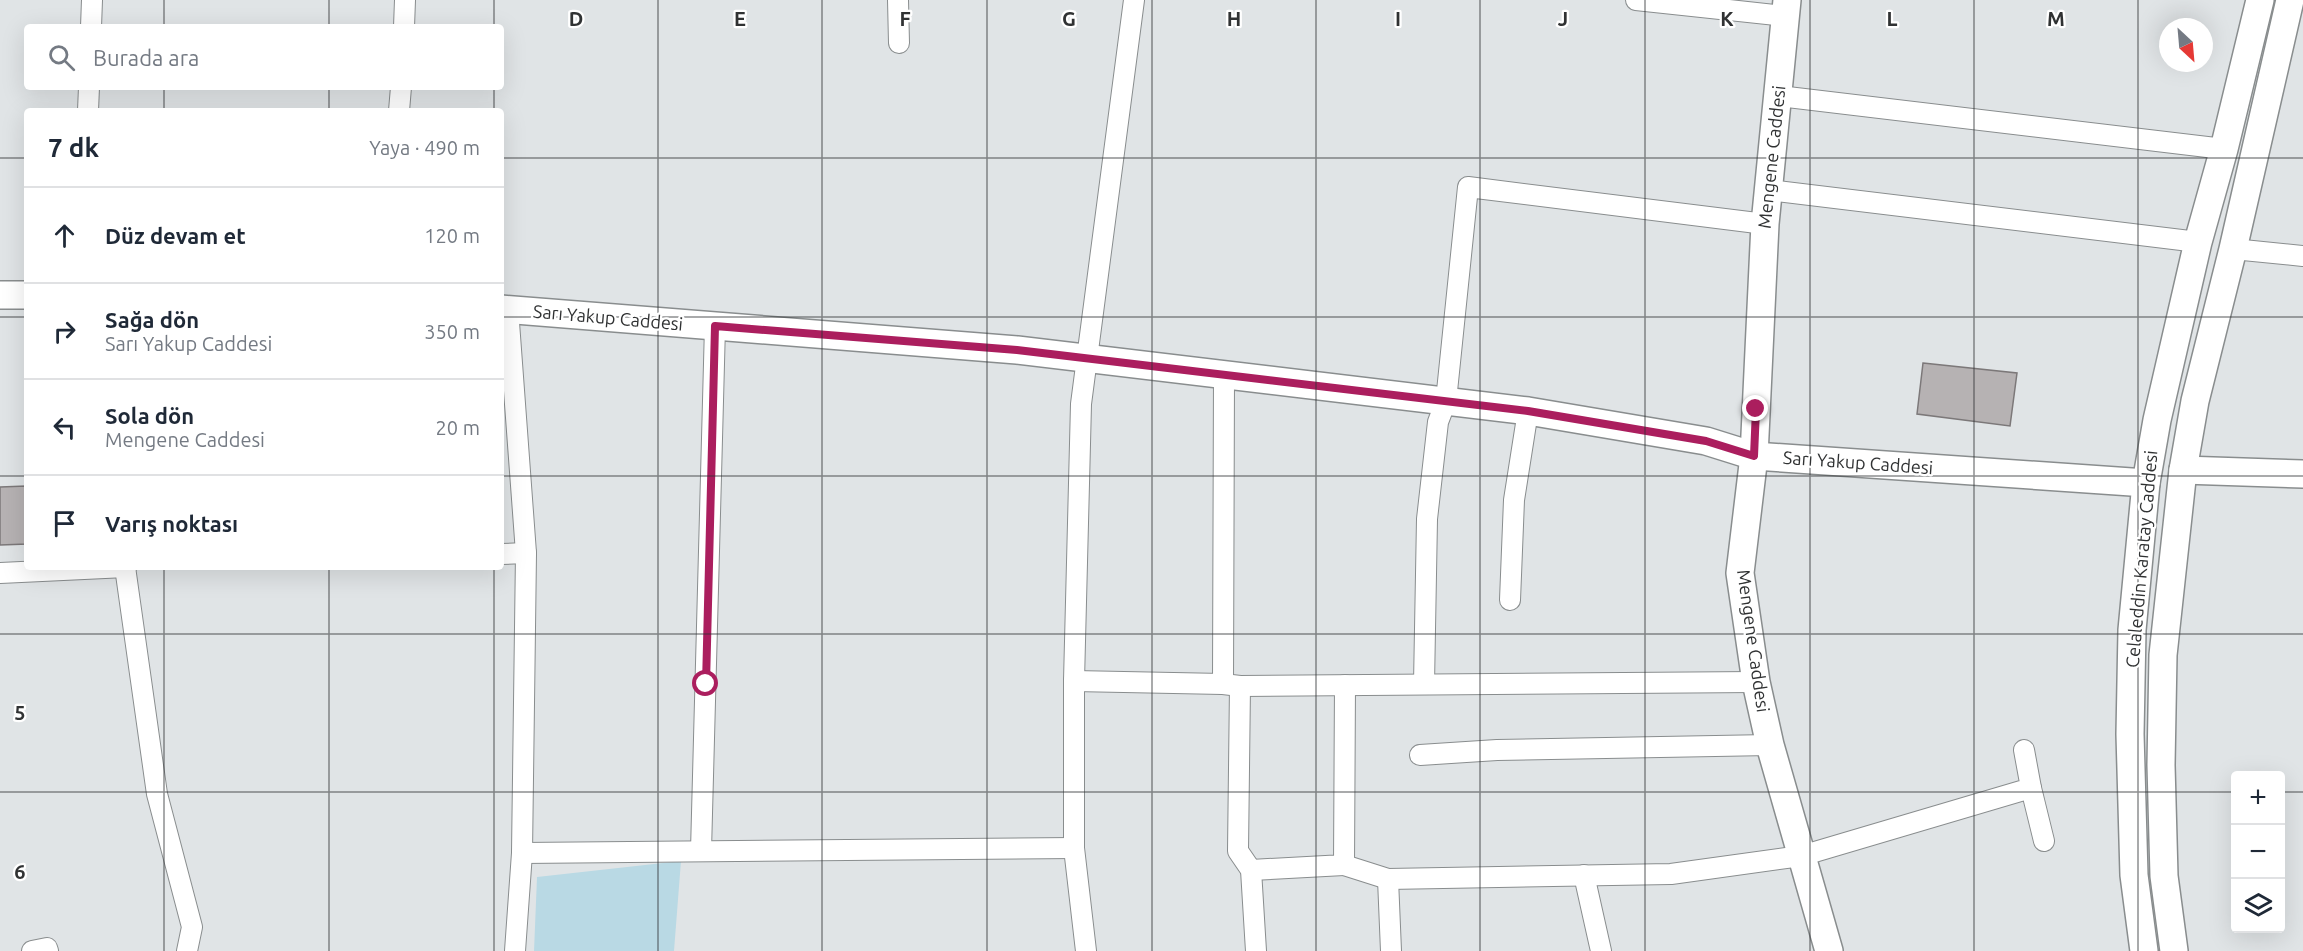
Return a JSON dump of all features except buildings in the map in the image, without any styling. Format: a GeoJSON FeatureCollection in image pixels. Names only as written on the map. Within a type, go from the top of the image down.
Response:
{"type":"FeatureCollection","features":[{"type":"Feature","properties":{"kind":"street"},"geometry":{"type":"LineString","coordinates":[[91,24],[92,0]]}},
{"type":"Feature","properties":{"kind":"street"},"geometry":{"type":"LineString","coordinates":[[404,24],[405,0]]}},
{"type":"Feature","properties":{"kind":"street"},"geometry":{"type":"LineString","coordinates":[[898,0],[899,43]]}},
{"type":"Feature","properties":{"kind":"street"},"geometry":{"type":"LineString","coordinates":[[1086,951],[1074,848],[1074,681],[1082,404],[1134,0]]}},
{"type":"Feature","properties":{"kind":"street"},"geometry":{"type":"LineString","coordinates":[[1636,0],[1786,8]]}},
{"type":"Feature","properties":{"kind":"street","name":"Celaleddin Karatay Caddesi"},"geometry":{"type":"LineString","coordinates":[[2144,951],[2134,874],[2130,734],[2132,630],[2145,483],[2157,420],[2198,242],[2224,148],[2260,0]]}},
{"type":"Feature","properties":{"kind":"street","name":"Celaleddin Karatay Caddesi"},"geometry":{"type":"LineString","coordinates":[[2174,951],[2164,876],[2163,655],[2183,470],[2195,400],[2233,249],[2290,0]]}},
{"type":"Feature","properties":{"kind":"street","name":"Mengene Caddesi"},"geometry":{"type":"LineString","coordinates":[[1786,8],[1765,224],[1754,456],[1740,573],[1756,682],[1770,745],[1829,951]]}},
{"type":"Feature","properties":{"kind":"street"},"geometry":{"type":"LineString","coordinates":[[88,90],[88,108]]}},
{"type":"Feature","properties":{"kind":"street"},"geometry":{"type":"LineString","coordinates":[[399,108],[401,90]]}},
{"type":"Feature","properties":{"kind":"street"},"geometry":{"type":"LineString","coordinates":[[1779,96],[2224,148]]}},
{"type":"Feature","properties":{"kind":"street"},"geometry":{"type":"LineString","coordinates":[[1424,684],[1427,519],[1438,422],[1446,402],[1468,187],[1765,224]]}},
{"type":"Feature","properties":{"kind":"street"},"geometry":{"type":"LineString","coordinates":[[1768,190],[2198,242]]}},
{"type":"Feature","properties":{"kind":"street"},"geometry":{"type":"LineString","coordinates":[[2233,249],[2303,256]]}},
{"type":"Feature","properties":{"kind":"street"},"geometry":{"type":"LineString","coordinates":[[0,295],[24,295]]}},
{"type":"Feature","properties":{"kind":"street"},"geometry":{"type":"LineString","coordinates":[[505,309],[526,553],[522,854],[515,951]]}},
{"type":"Feature","properties":{"kind":"street","name":"Sarı Yakup Caddesi"},"geometry":{"type":"LineString","coordinates":[[505,309],[1017,350],[1528,411],[1706,441],[1754,456],[2145,483]]}},
{"type":"Feature","properties":{"kind":"street"},"geometry":{"type":"LineString","coordinates":[[701,850],[715,326]]}},
{"type":"Feature","properties":{"kind":"street"},"geometry":{"type":"LineString","coordinates":[[1224,375],[1238,851],[1251,870],[1256,951]]}},
{"type":"Feature","properties":{"kind":"street"},"geometry":{"type":"LineString","coordinates":[[1510,600],[1514,500],[1528,411]]}},
{"type":"Feature","properties":{"kind":"street"},"geometry":{"type":"LineString","coordinates":[[2183,470],[2303,474]]}},
{"type":"Feature","properties":{"kind":"street"},"geometry":{"type":"LineString","coordinates":[[504,554],[526,553]]}},
{"type":"Feature","properties":{"kind":"street"},"geometry":{"type":"LineString","coordinates":[[0,573],[32,570]]}},
{"type":"Feature","properties":{"kind":"street"},"geometry":{"type":"LineString","coordinates":[[126,570],[157,794],[192,927],[187,951]]}},
{"type":"Feature","properties":{"kind":"street"},"geometry":{"type":"LineString","coordinates":[[1074,681],[1232,685],[1756,682]]}},
{"type":"Feature","properties":{"kind":"street"},"geometry":{"type":"LineString","coordinates":[[1344,865],[1345,685]]}},
{"type":"Feature","properties":{"kind":"street"},"geometry":{"type":"LineString","coordinates":[[1420,755],[1497,750],[1770,745]]}},
{"type":"Feature","properties":{"kind":"street"},"geometry":{"type":"LineString","coordinates":[[2024,750],[2044,841]]}},
{"type":"Feature","properties":{"kind":"street"},"geometry":{"type":"LineString","coordinates":[[1251,870],[1344,865],[1388,879],[1671,874],[1801,856],[2031,788]]}},
{"type":"Feature","properties":{"kind":"street"},"geometry":{"type":"LineString","coordinates":[[522,854],[701,850],[1074,848]]}},
{"type":"Feature","properties":{"kind":"street"},"geometry":{"type":"LineString","coordinates":[[1584,875],[1601,951]]}},
{"type":"Feature","properties":{"kind":"street"},"geometry":{"type":"LineString","coordinates":[[1388,879],[1391,951]]}},
{"type":"Feature","properties":{"kind":"street"},"geometry":{"type":"LineString","coordinates":[[32,951],[47,948],[48,951]]}},
{"type":"Feature","properties":{"kind":"shaded area"},"geometry":{"type":"Polygon","coordinates":[[[681,861],[674,951],[534,951],[537,877],[681,861]]]}},
{"type":"Feature","properties":{"kind":"route"},"geometry":{"type":"LineString","coordinates":[[706,684],[715,326],[1017,350],[1528,411],[1706,441],[1754,456],[1756,409]]}}]}
